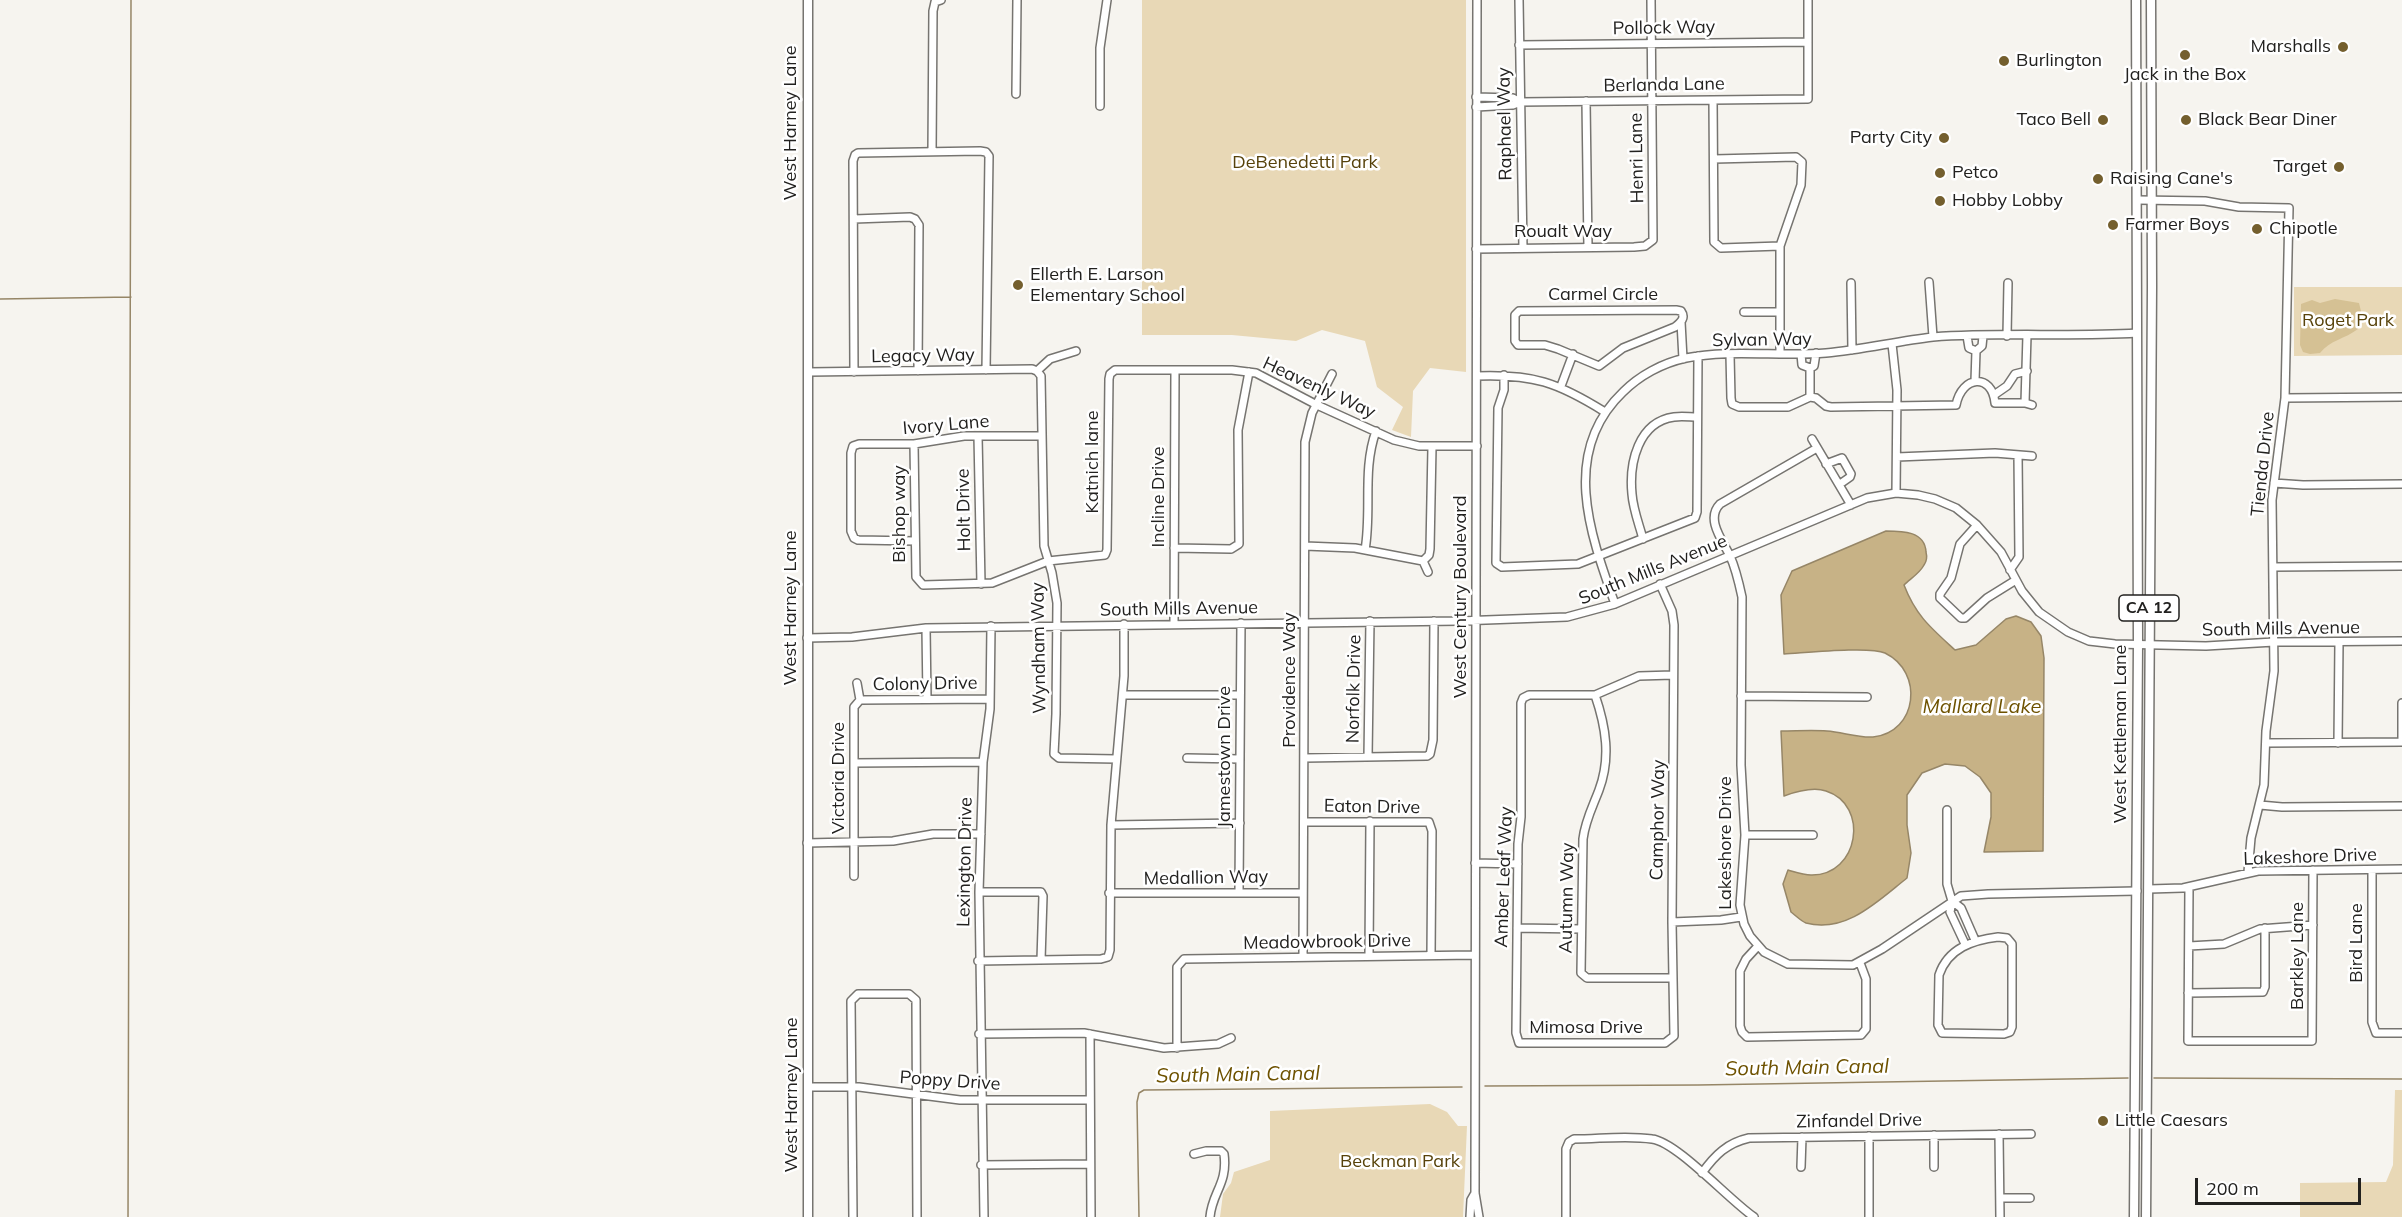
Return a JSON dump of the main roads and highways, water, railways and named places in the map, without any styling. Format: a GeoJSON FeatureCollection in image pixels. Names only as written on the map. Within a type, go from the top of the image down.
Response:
{"type":"FeatureCollection","features":[{"type":"Feature","properties":{"kind":"main road","name":"West Harney Lane"},"geometry":{"type":"LineString","coordinates":[[808,0],[808,1217]]}},
{"type":"Feature","properties":{"kind":"main road","name":"West Kettleman Lane"},"geometry":{"type":"LineString","coordinates":[[2134,1217],[2138,816],[2136,0]]}},
{"type":"Feature","properties":{"kind":"main road","name":"West Kettleman Lane"},"geometry":{"type":"LineString","coordinates":[[2146,1217],[2152,200],[2151,0]]}},
{"type":"Feature","properties":{"kind":"main road"},"geometry":{"type":"LineString","coordinates":[[2138,816],[2143,825],[2143,884],[2149,889]]}},
{"type":"Feature","properties":{"kind":"main road"},"geometry":{"type":"LineString","coordinates":[[2137,891],[2143,896],[2143,950],[2148,961]]}},
{"type":"Feature","properties":{"kind":"water","name":"Mallard Lake"},"geometry":{"type":"Polygon","coordinates":[[[1886,531],[1912,534],[1922,540],[1925,545],[1927,557],[1925,563],[1904,585],[1919,613],[1931,628],[1955,650],[1976,645],[2006,619],[2016,616],[2031,622],[2041,636],[2044,658],[2043,851],[1984,852],[1991,817],[1991,793],[1980,777],[1965,766],[1945,764],[1922,773],[1907,795],[1907,825],[1911,853],[1907,878],[1873,905],[1848,919],[1835,924],[1806,923],[1791,912],[1783,884],[1788,870],[1811,875],[1827,872],[1840,864],[1848,853],[1853,839],[1853,824],[1849,810],[1840,799],[1826,791],[1810,790],[1784,796],[1781,731],[1827,731],[1867,737],[1888,733],[1907,713],[1910,687],[1906,673],[1898,662],[1885,653],[1851,650],[1784,654],[1781,595],[1792,571],[1886,531]]]}},
{"type":"Feature","properties":{"kind":"waterway"},"geometry":{"type":"LineString","coordinates":[[128,1217],[131,0]]}},
{"type":"Feature","properties":{"kind":"waterway"},"geometry":{"type":"LineString","coordinates":[[0,299],[131,297]]}},
{"type":"Feature","properties":{"kind":"waterway","name":"South Main Canal"},"geometry":{"type":"LineString","coordinates":[[1485,1086],[2128,1078]]}},
{"type":"Feature","properties":{"kind":"waterway"},"geometry":{"type":"LineString","coordinates":[[2154,1078],[2402,1079]]}},
{"type":"Feature","properties":{"kind":"waterway","name":"South Main Canal"},"geometry":{"type":"LineString","coordinates":[[1139,1217],[1137,1102],[1139,1093],[1144,1090],[1462,1087]]}},
{"type":"Feature","properties":{"kind":"place","name":"Marshalls"},"geometry":{"type":"Point","coordinates":[2343,47]}},
{"type":"Feature","properties":{"kind":"place","name":"Jack in the Box"},"geometry":{"type":"Point","coordinates":[2185,55]}},
{"type":"Feature","properties":{"kind":"place","name":"Burlington"},"geometry":{"type":"Point","coordinates":[2004,61]}},
{"type":"Feature","properties":{"kind":"place","name":"Taco Bell"},"geometry":{"type":"Point","coordinates":[2103,120]}},
{"type":"Feature","properties":{"kind":"place","name":"Black Bear Diner"},"geometry":{"type":"Point","coordinates":[2186,120]}},
{"type":"Feature","properties":{"kind":"place","name":"Party City"},"geometry":{"type":"Point","coordinates":[1944,138]}},
{"type":"Feature","properties":{"kind":"place","name":"Target"},"geometry":{"type":"Point","coordinates":[2339,167]}},
{"type":"Feature","properties":{"kind":"place","name":"Petco"},"geometry":{"type":"Point","coordinates":[1940,173]}},
{"type":"Feature","properties":{"kind":"place","name":"Raising Cane's"},"geometry":{"type":"Point","coordinates":[2098,179]}},
{"type":"Feature","properties":{"kind":"place","name":"Hobby Lobby"},"geometry":{"type":"Point","coordinates":[1940,201]}},
{"type":"Feature","properties":{"kind":"place","name":"Farmer Boys"},"geometry":{"type":"Point","coordinates":[2113,225]}},
{"type":"Feature","properties":{"kind":"place","name":"Chipotle"},"geometry":{"type":"Point","coordinates":[2257,229]}},
{"type":"Feature","properties":{"kind":"place","name":"Ellerth E. Larson Elementary School"},"geometry":{"type":"Point","coordinates":[1018,285]}},
{"type":"Feature","properties":{"kind":"place","name":"Little Caesars"},"geometry":{"type":"Point","coordinates":[2103,1121]}},
{"type":"Feature","properties":{"kind":"park label","name":"DeBenedetti Park"},"geometry":{"type":"Point","coordinates":[1305,163]}},
{"type":"Feature","properties":{"kind":"park label","name":"Roget Park"},"geometry":{"type":"Point","coordinates":[2348,321]}},
{"type":"Feature","properties":{"kind":"park label","name":"Beckman Park"},"geometry":{"type":"Point","coordinates":[1400,1162]}}]}
